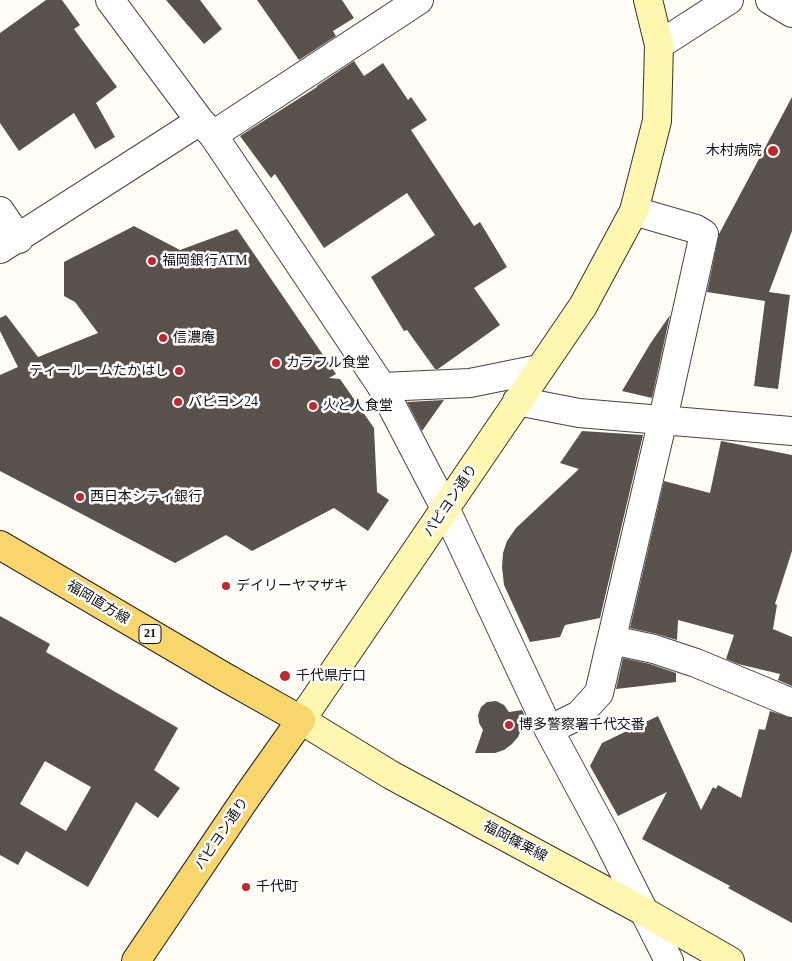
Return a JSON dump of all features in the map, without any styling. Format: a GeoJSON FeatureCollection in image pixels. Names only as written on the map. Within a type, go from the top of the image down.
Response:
{"type":"FeatureCollection","features":[{"type":"Feature","properties":{"kind":"main road","name":"パピヨン通り"},"geometry":{"type":"LineString","coordinates":[[136,961],[242,803],[446,510],[583,306],[634,211],[657,121],[659,45],[648,0]]}},
{"type":"Feature","properties":{"kind":"main road","name":"福岡直方線"},"geometry":{"type":"LineString","coordinates":[[0,545],[301,720]]}},
{"type":"Feature","properties":{"kind":"main road","name":"福岡篠栗線"},"geometry":{"type":"LineString","coordinates":[[301,720],[391,775],[642,911],[730,961]]}},
{"type":"Feature","properties":{"kind":"street"},"geometry":{"type":"LineString","coordinates":[[110,0],[207,128],[382,387],[446,510],[549,730],[604,832],[642,911],[669,961]]}},
{"type":"Feature","properties":{"kind":"street"},"geometry":{"type":"LineString","coordinates":[[0,211],[10,244],[419,0]]}},
{"type":"Feature","properties":{"kind":"street"},"geometry":{"type":"LineString","coordinates":[[659,45],[729,0]]}},
{"type":"Feature","properties":{"kind":"street"},"geometry":{"type":"LineString","coordinates":[[770,0],[792,13]]}},
{"type":"Feature","properties":{"kind":"street"},"geometry":{"type":"LineString","coordinates":[[549,730],[579,714],[599,693],[664,419],[704,234],[696,229],[634,211]]}},
{"type":"Feature","properties":{"kind":"street"},"geometry":{"type":"LineString","coordinates":[[382,387],[470,384],[539,369]]}},
{"type":"Feature","properties":{"kind":"street"},"geometry":{"type":"LineString","coordinates":[[517,402],[579,413],[792,431]]}},
{"type":"Feature","properties":{"kind":"street"},"geometry":{"type":"LineString","coordinates":[[612,640],[654,649],[696,663],[792,702]]}},
{"type":"Feature","properties":{"kind":"building"},"geometry":{"type":"Polygon","coordinates":[[[46,0],[62,0],[80,25],[74,29],[117,87],[96,103],[115,137],[95,149],[74,113],[19,151],[0,123],[0,33],[46,0]]]}},
{"type":"Feature","properties":{"kind":"building"},"geometry":{"type":"Polygon","coordinates":[[[166,0],[200,0],[222,29],[204,44],[166,0]]]}},
{"type":"Feature","properties":{"kind":"building"},"geometry":{"type":"Polygon","coordinates":[[[257,0],[342,0],[354,18],[333,31],[336,36],[299,60],[257,0]]]}},
{"type":"Feature","properties":{"kind":"building"},"geometry":{"type":"Polygon","coordinates":[[[354,61],[364,76],[383,63],[408,100],[411,97],[427,120],[411,130],[474,226],[480,222],[507,267],[474,288],[500,325],[438,369],[435,369],[407,330],[404,331],[371,277],[435,235],[407,193],[324,248],[275,174],[271,178],[240,136],[354,61]]]}},
{"type":"Feature","properties":{"kind":"building"},"geometry":{"type":"Polygon","coordinates":[[[792,97],[792,231],[769,292],[790,295],[778,389],[754,386],[765,301],[707,292],[719,234],[792,97]]]}},
{"type":"Feature","properties":{"kind":"building","name":"パピヨン24"},"geometry":{"type":"Polygon","coordinates":[[[134,226],[180,250],[237,229],[336,374],[329,378],[340,379],[374,428],[377,492],[389,500],[368,531],[334,508],[252,551],[226,535],[175,563],[0,471],[0,375],[18,367],[0,331],[0,318],[6,315],[38,357],[98,333],[75,302],[64,296],[64,262],[134,226]]]}},
{"type":"Feature","properties":{"kind":"building"},"geometry":{"type":"Polygon","coordinates":[[[670,315],[652,398],[622,391],[650,344],[670,315]]]}},
{"type":"Feature","properties":{"kind":"building"},"geometry":{"type":"Polygon","coordinates":[[[444,400],[422,431],[407,402],[444,400]]]}},
{"type":"Feature","properties":{"kind":"building"},"geometry":{"type":"Polygon","coordinates":[[[582,431],[643,435],[600,618],[565,625],[560,637],[530,642],[504,585],[503,553],[507,541],[516,528],[579,469],[560,463],[582,431]]]}},
{"type":"Feature","properties":{"kind":"building"},"geometry":{"type":"Polygon","coordinates":[[[721,441],[792,455],[792,551],[775,604],[777,605],[773,629],[792,637],[792,686],[778,680],[780,674],[738,664],[726,659],[734,635],[678,620],[677,640],[630,628],[664,481],[710,493],[721,441]]]}},
{"type":"Feature","properties":{"kind":"building"},"geometry":{"type":"Polygon","coordinates":[[[0,616],[50,644],[46,652],[178,728],[154,770],[180,788],[158,818],[136,802],[88,887],[26,851],[18,865],[0,855],[0,616]],[[45,761],[20,804],[66,831],[91,787],[45,761]]]}},
{"type":"Feature","properties":{"kind":"building"},"geometry":{"type":"Polygon","coordinates":[[[623,658],[650,664],[676,673],[676,682],[616,689],[623,658]]]}},
{"type":"Feature","properties":{"kind":"building"},"geometry":{"type":"Polygon","coordinates":[[[496,701],[504,705],[509,712],[522,710],[524,714],[522,728],[518,737],[504,750],[495,753],[475,753],[483,730],[479,723],[478,715],[481,707],[487,702],[496,701]]]}},
{"type":"Feature","properties":{"kind":"building"},"geometry":{"type":"Polygon","coordinates":[[[770,711],[792,718],[792,923],[728,888],[730,886],[642,839],[667,792],[618,816],[590,766],[602,743],[658,716],[701,810],[713,787],[716,789],[718,785],[741,798],[759,729],[765,730],[770,711]]]}},
{"type":"Feature","properties":{"kind":"place","name":"木村病院"},"geometry":{"type":"Point","coordinates":[773,151]}},
{"type":"Feature","properties":{"kind":"place","name":"福岡銀行ATM"},"geometry":{"type":"Point","coordinates":[152,261]}},
{"type":"Feature","properties":{"kind":"place","name":"信濃庵"},"geometry":{"type":"Point","coordinates":[163,338]}},
{"type":"Feature","properties":{"kind":"place","name":"カラフル食堂"},"geometry":{"type":"Point","coordinates":[276,363]}},
{"type":"Feature","properties":{"kind":"place","name":"ティールームたかはし"},"geometry":{"type":"Point","coordinates":[179,371]}},
{"type":"Feature","properties":{"kind":"place","name":"パピヨン24"},"geometry":{"type":"Point","coordinates":[178,402]}},
{"type":"Feature","properties":{"kind":"place","name":"火と人食堂"},"geometry":{"type":"Point","coordinates":[313,406]}},
{"type":"Feature","properties":{"kind":"place","name":"西日本シティ銀行"},"geometry":{"type":"Point","coordinates":[80,497]}},
{"type":"Feature","properties":{"kind":"place","name":"デイリーヤマザキ"},"geometry":{"type":"Point","coordinates":[226,586]}},
{"type":"Feature","properties":{"kind":"place","name":"千代県庁口"},"geometry":{"type":"Point","coordinates":[285,676]}},
{"type":"Feature","properties":{"kind":"place","name":"博多警察署千代交番"},"geometry":{"type":"Point","coordinates":[509,725]}},
{"type":"Feature","properties":{"kind":"place","name":"千代町"},"geometry":{"type":"Point","coordinates":[246,887]}}]}
